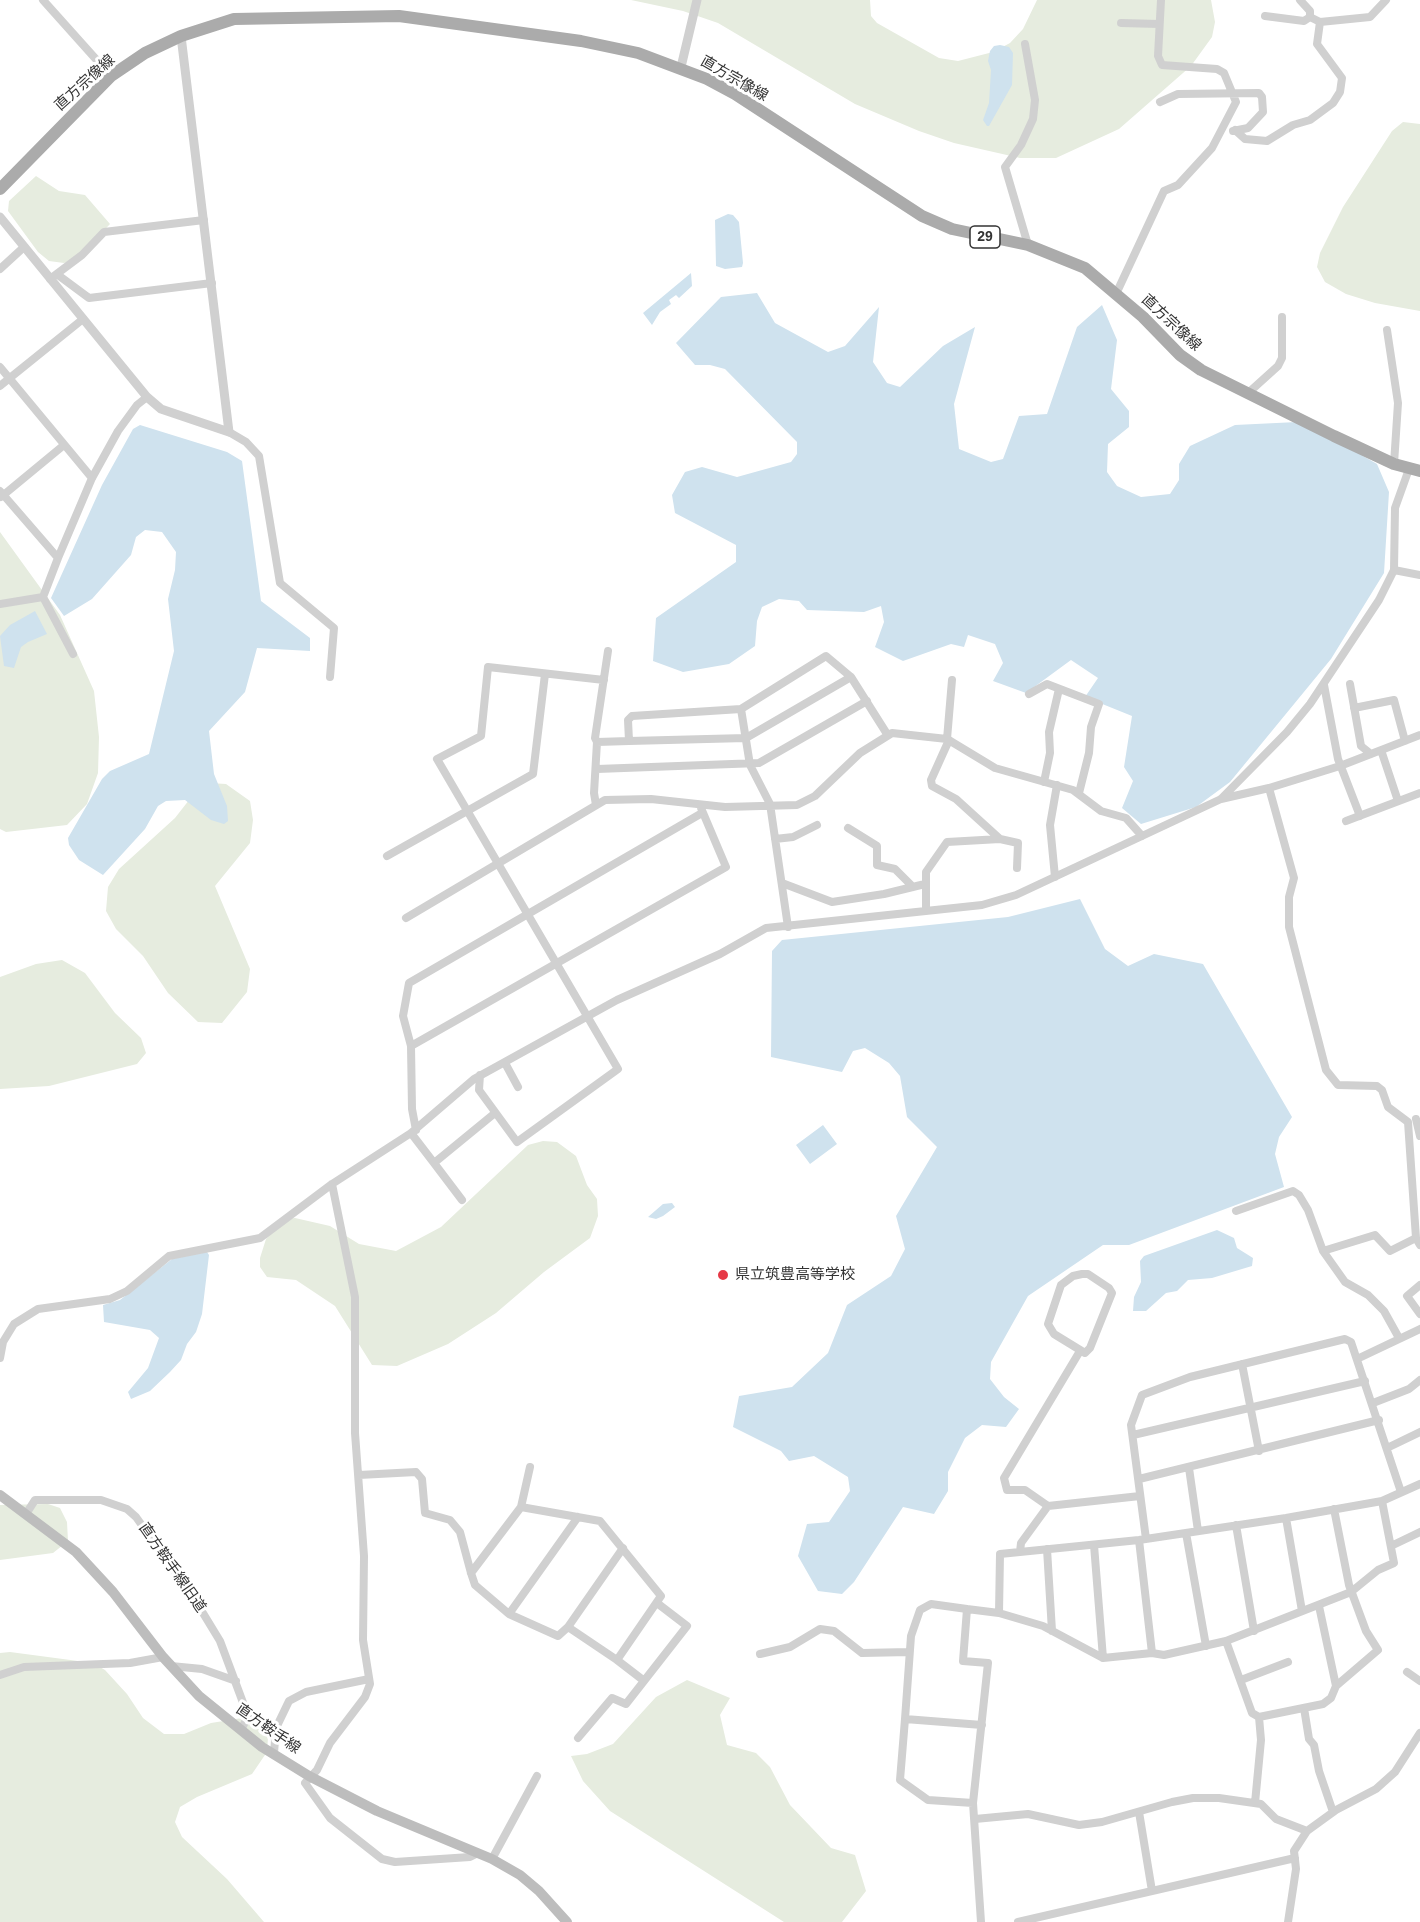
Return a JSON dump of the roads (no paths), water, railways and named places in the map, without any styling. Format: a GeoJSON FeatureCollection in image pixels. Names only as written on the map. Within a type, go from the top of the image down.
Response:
{"type":"FeatureCollection","features":[{"type":"Feature","properties":{"kind":"main road","name":"直方宗像線"},"geometry":{"type":"LineString","coordinates":[[0,189],[111,76],[145,53],[181,36],[234,18],[399,16],[571,39],[638,53],[681,67],[735,94],[922,216],[952,229],[1028,245],[1085,268],[1180,355],[1223,383],[1394,464],[1415,470]]}},
{"type":"Feature","properties":{"kind":"main road","name":"直方鞍手線"},"geometry":{"type":"LineString","coordinates":[[0,1495],[76,1552],[113,1592],[167,1661],[199,1696],[241,1730],[309,1776],[377,1811],[492,1859],[520,1875],[539,1891],[567,1922]]}},
{"type":"Feature","properties":{"kind":"street"},"geometry":{"type":"LineString","coordinates":[[43,0],[111,76]]}},
{"type":"Feature","properties":{"kind":"street"},"geometry":{"type":"LineString","coordinates":[[681,67],[697,0]]}},
{"type":"Feature","properties":{"kind":"street"},"geometry":{"type":"LineString","coordinates":[[1116,294],[1164,191],[1178,185],[1212,148],[1236,102],[1224,73],[1217,69],[1162,65],[1158,56],[1161,0]]}},
{"type":"Feature","properties":{"kind":"street"},"geometry":{"type":"LineString","coordinates":[[1300,0],[1310,11],[1310,17]]}},
{"type":"Feature","properties":{"kind":"street"},"geometry":{"type":"LineString","coordinates":[[1310,17],[1320,22],[1370,17],[1386,0]]}},
{"type":"Feature","properties":{"kind":"street"},"geometry":{"type":"LineString","coordinates":[[1265,16],[1304,21],[1310,17]]}},
{"type":"Feature","properties":{"kind":"street"},"geometry":{"type":"LineString","coordinates":[[1121,22],[1159,24]]}},
{"type":"Feature","properties":{"kind":"street"},"geometry":{"type":"LineString","coordinates":[[1234,130],[1245,139],[1267,141],[1293,125],[1310,120],[1333,103],[1340,92],[1342,78],[1317,44],[1320,22]]}},
{"type":"Feature","properties":{"kind":"street"},"geometry":{"type":"LineString","coordinates":[[181,36],[229,432]]}},
{"type":"Feature","properties":{"kind":"street"},"geometry":{"type":"LineString","coordinates":[[1025,44],[1035,100],[1033,119],[1021,145],[1005,167],[1028,245]]}},
{"type":"Feature","properties":{"kind":"street"},"geometry":{"type":"LineString","coordinates":[[1160,102],[1178,94],[1259,93],[1262,97],[1263,112],[1248,128],[1222,132]]}},
{"type":"Feature","properties":{"kind":"street"},"geometry":{"type":"LineString","coordinates":[[0,217],[24,247],[54,277],[83,319],[147,397],[161,409],[229,432],[246,442],[259,456],[280,583],[334,628],[330,677]]}},
{"type":"Feature","properties":{"kind":"street"},"geometry":{"type":"LineString","coordinates":[[54,277],[104,232],[204,220]]}},
{"type":"Feature","properties":{"kind":"street"},"geometry":{"type":"LineString","coordinates":[[0,269],[24,247]]}},
{"type":"Feature","properties":{"kind":"street"},"geometry":{"type":"LineString","coordinates":[[54,277],[89,298],[212,283]]}},
{"type":"Feature","properties":{"kind":"street"},"geometry":{"type":"LineString","coordinates":[[1247,394],[1278,366],[1282,358],[1282,317]]}},
{"type":"Feature","properties":{"kind":"street"},"geometry":{"type":"LineString","coordinates":[[0,386],[83,319]]}},
{"type":"Feature","properties":{"kind":"street"},"geometry":{"type":"LineString","coordinates":[[1387,330],[1398,403],[1394,464]]}},
{"type":"Feature","properties":{"kind":"street"},"geometry":{"type":"LineString","coordinates":[[0,367],[92,478]]}},
{"type":"Feature","properties":{"kind":"street"},"geometry":{"type":"LineString","coordinates":[[73,654],[43,597],[92,478],[118,431],[137,405],[147,397]]}},
{"type":"Feature","properties":{"kind":"street"},"geometry":{"type":"LineString","coordinates":[[58,558],[1,495],[64,445]]}},
{"type":"Feature","properties":{"kind":"street"},"geometry":{"type":"LineString","coordinates":[[1221,799],[1287,732],[1324,685],[1362,628],[1394,570],[1395,508],[1420,460]]}},
{"type":"Feature","properties":{"kind":"street"},"geometry":{"type":"LineString","coordinates":[[1394,570],[1420,575]]}},
{"type":"Feature","properties":{"kind":"street"},"geometry":{"type":"LineString","coordinates":[[0,604],[43,597]]}},
{"type":"Feature","properties":{"kind":"street"},"geometry":{"type":"LineString","coordinates":[[596,805],[594,793],[597,742],[595,738],[608,651]]}},
{"type":"Feature","properties":{"kind":"street"},"geometry":{"type":"LineString","coordinates":[[629,741],[628,720],[632,716],[741,709],[826,656],[851,677],[887,734]]}},
{"type":"Feature","properties":{"kind":"street"},"geometry":{"type":"LineString","coordinates":[[480,1075],[479,1090],[517,1142],[618,1069],[437,759],[481,736],[488,667],[604,680]]}},
{"type":"Feature","properties":{"kind":"street"},"geometry":{"type":"LineString","coordinates":[[387,856],[533,774],[545,674]]}},
{"type":"Feature","properties":{"kind":"street"},"geometry":{"type":"LineString","coordinates":[[597,742],[746,738],[851,677]]}},
{"type":"Feature","properties":{"kind":"street"},"geometry":{"type":"LineString","coordinates":[[952,680],[948,740],[931,780],[932,786],[956,799],[1000,839]]}},
{"type":"Feature","properties":{"kind":"street"},"geometry":{"type":"LineString","coordinates":[[1029,694],[1047,684],[1099,704],[1091,727],[1089,753],[1079,793]]}},
{"type":"Feature","properties":{"kind":"street"},"geometry":{"type":"LineString","coordinates":[[1350,684],[1361,746],[1371,754]]}},
{"type":"Feature","properties":{"kind":"street"},"geometry":{"type":"LineString","coordinates":[[1324,685],[1340,766],[1360,816]]}},
{"type":"Feature","properties":{"kind":"street"},"geometry":{"type":"LineString","coordinates":[[1044,782],[1050,753],[1049,732],[1059,689]]}},
{"type":"Feature","properties":{"kind":"street"},"geometry":{"type":"LineString","coordinates":[[1354,708],[1394,700],[1396,718],[1405,741]]}},
{"type":"Feature","properties":{"kind":"street"},"geometry":{"type":"LineString","coordinates":[[597,769],[759,763],[867,701]]}},
{"type":"Feature","properties":{"kind":"street"},"geometry":{"type":"LineString","coordinates":[[741,709],[750,765],[770,804],[788,927]]}},
{"type":"Feature","properties":{"kind":"street"},"geometry":{"type":"LineString","coordinates":[[406,918],[605,800],[651,799],[725,807],[797,805],[815,795],[860,753],[887,734],[914,734],[948,740],[995,768],[1079,793],[1101,812],[1126,818],[1142,836]]}},
{"type":"Feature","properties":{"kind":"street"},"geometry":{"type":"LineString","coordinates":[[0,1358],[3,1342],[14,1324],[38,1309],[110,1299],[127,1291],[169,1256],[260,1238],[332,1184],[414,1131],[480,1075],[587,1016],[766,928],[982,905],[1016,895],[1221,799],[1269,788],[1419,738]]}},
{"type":"Feature","properties":{"kind":"street"},"geometry":{"type":"LineString","coordinates":[[1381,750],[1398,801]]}},
{"type":"Feature","properties":{"kind":"street"},"geometry":{"type":"LineString","coordinates":[[1055,877],[1050,825],[1057,785]]}},
{"type":"Feature","properties":{"kind":"street"},"geometry":{"type":"LineString","coordinates":[[1269,788],[1294,878],[1288,897],[1289,927],[1326,1070],[1338,1085],[1377,1086],[1382,1090],[1388,1107],[1415,1120],[1420,1136]]}},
{"type":"Feature","properties":{"kind":"street"},"geometry":{"type":"LineString","coordinates":[[1346,821],[1420,793]]}},
{"type":"Feature","properties":{"kind":"street"},"geometry":{"type":"LineString","coordinates":[[411,1046],[726,867],[700,804]]}},
{"type":"Feature","properties":{"kind":"street"},"geometry":{"type":"LineString","coordinates":[[462,1200],[434,1163],[414,1131],[411,1046],[403,1016],[409,983],[702,813]]}},
{"type":"Feature","properties":{"kind":"street"},"geometry":{"type":"LineString","coordinates":[[775,838],[794,837],[817,825]]}},
{"type":"Feature","properties":{"kind":"street"},"geometry":{"type":"LineString","coordinates":[[848,828],[877,846],[877,866],[895,869],[913,887]]}},
{"type":"Feature","properties":{"kind":"street"},"geometry":{"type":"LineString","coordinates":[[926,911],[926,872],[946,842],[1000,839],[1018,843],[1017,868]]}},
{"type":"Feature","properties":{"kind":"street"},"geometry":{"type":"LineString","coordinates":[[782,883],[832,902],[925,884]]}},
{"type":"Feature","properties":{"kind":"street"},"geometry":{"type":"LineString","coordinates":[[505,1063],[518,1087]]}},
{"type":"Feature","properties":{"kind":"street"},"geometry":{"type":"LineString","coordinates":[[434,1163],[495,1113]]}},
{"type":"Feature","properties":{"kind":"street"},"geometry":{"type":"LineString","coordinates":[[1323,1251],[1375,1235],[1390,1251],[1418,1242],[1415,1120]]}},
{"type":"Feature","properties":{"kind":"street"},"geometry":{"type":"LineString","coordinates":[[332,1184],[355,1297],[355,1433],[364,1556],[363,1640],[369,1679],[366,1697],[330,1743],[317,1770],[304,1783],[330,1818],[382,1859],[394,1862],[470,1857],[478,1853]]}},
{"type":"Feature","properties":{"kind":"street"},"geometry":{"type":"LineString","coordinates":[[1236,1211],[1293,1191],[1299,1195],[1308,1210],[1323,1251],[1345,1282],[1368,1295],[1384,1311],[1399,1338]]}},
{"type":"Feature","properties":{"kind":"street"},"geometry":{"type":"LineString","coordinates":[[1082,1274],[1088,1275],[1109,1288],[1112,1293],[1090,1347],[1085,1353],[1080,1350],[1054,1334],[1048,1324],[1061,1285],[1073,1276],[1082,1274]]}},
{"type":"Feature","properties":{"kind":"street"},"geometry":{"type":"LineString","coordinates":[[1420,1285],[1407,1296],[1420,1314]]}},
{"type":"Feature","properties":{"kind":"street"},"geometry":{"type":"LineString","coordinates":[[1357,1359],[1420,1329]]}},
{"type":"Feature","properties":{"kind":"street"},"geometry":{"type":"LineString","coordinates":[[1152,1653],[1139,1479],[1131,1425],[1142,1395],[1190,1377],[1345,1339],[1351,1342],[1379,1420],[1401,1492]]}},
{"type":"Feature","properties":{"kind":"street"},"geometry":{"type":"LineString","coordinates":[[1080,1350],[1004,1478],[1007,1490],[1025,1490],[1048,1506],[1140,1496]]}},
{"type":"Feature","properties":{"kind":"street"},"geometry":{"type":"LineString","coordinates":[[1242,1364],[1259,1451]]}},
{"type":"Feature","properties":{"kind":"street"},"geometry":{"type":"LineString","coordinates":[[1372,1403],[1410,1389],[1420,1380]]}},
{"type":"Feature","properties":{"kind":"street"},"geometry":{"type":"LineString","coordinates":[[1133,1435],[1365,1381]]}},
{"type":"Feature","properties":{"kind":"street"},"geometry":{"type":"LineString","coordinates":[[1139,1479],[1379,1420]]}},
{"type":"Feature","properties":{"kind":"street"},"geometry":{"type":"LineString","coordinates":[[1387,1448],[1420,1432]]}},
{"type":"Feature","properties":{"kind":"street"},"geometry":{"type":"LineString","coordinates":[[471,1573],[520,1507],[530,1467]]}},
{"type":"Feature","properties":{"kind":"street"},"geometry":{"type":"LineString","coordinates":[[1189,1468],[1198,1531]]}},
{"type":"Feature","properties":{"kind":"street"},"geometry":{"type":"LineString","coordinates":[[359,1475],[416,1472],[422,1479],[425,1513],[450,1520],[460,1532],[475,1585],[508,1614],[558,1636],[568,1627],[623,1548]]}},
{"type":"Feature","properties":{"kind":"street"},"geometry":{"type":"LineString","coordinates":[[999,1612],[1000,1554],[1142,1540],[1286,1518],[1382,1501],[1420,1484]]}},
{"type":"Feature","properties":{"kind":"street","name":"直方鞍手線旧道"},"geometry":{"type":"LineString","coordinates":[[26,1514],[35,1500],[102,1500],[127,1509],[148,1532],[220,1641],[248,1716],[241,1730]]}},
{"type":"Feature","properties":{"kind":"street"},"geometry":{"type":"LineString","coordinates":[[973,1803],[928,1800],[900,1780],[909,1652],[920,1610],[931,1604],[999,1612],[1052,1631],[1103,1658],[1152,1653],[1164,1656],[1226,1641],[1319,1606],[1353,1590],[1378,1570],[1394,1563],[1382,1501]]}},
{"type":"Feature","properties":{"kind":"street"},"geometry":{"type":"LineString","coordinates":[[1020,1552],[1021,1543],[1048,1506]]}},
{"type":"Feature","properties":{"kind":"street"},"geometry":{"type":"LineString","coordinates":[[520,1507],[600,1521],[661,1596],[617,1660]]}},
{"type":"Feature","properties":{"kind":"street"},"geometry":{"type":"LineString","coordinates":[[1226,1641],[1252,1713],[1259,1717],[1323,1704],[1331,1698],[1336,1686],[1378,1650],[1366,1631],[1353,1590],[1349,1585],[1334,1509]]}},
{"type":"Feature","properties":{"kind":"street"},"geometry":{"type":"LineString","coordinates":[[508,1614],[578,1518]]}},
{"type":"Feature","properties":{"kind":"street"},"geometry":{"type":"LineString","coordinates":[[1286,1518],[1302,1611]]}},
{"type":"Feature","properties":{"kind":"street"},"geometry":{"type":"LineString","coordinates":[[1236,1525],[1254,1631]]}},
{"type":"Feature","properties":{"kind":"street"},"geometry":{"type":"LineString","coordinates":[[1391,1546],[1420,1532]]}},
{"type":"Feature","properties":{"kind":"street"},"geometry":{"type":"LineString","coordinates":[[1186,1533],[1206,1646]]}},
{"type":"Feature","properties":{"kind":"street"},"geometry":{"type":"LineString","coordinates":[[1094,1545],[1103,1658]]}},
{"type":"Feature","properties":{"kind":"street"},"geometry":{"type":"LineString","coordinates":[[1047,1550],[1052,1631]]}},
{"type":"Feature","properties":{"kind":"street"},"geometry":{"type":"LineString","coordinates":[[578,1738],[612,1698],[626,1704],[687,1626],[657,1603]]}},
{"type":"Feature","properties":{"kind":"street"},"geometry":{"type":"LineString","coordinates":[[1319,1606],[1336,1686]]}},
{"type":"Feature","properties":{"kind":"street"},"geometry":{"type":"LineString","coordinates":[[967,1609],[963,1661],[988,1663],[973,1803],[981,1922]]}},
{"type":"Feature","properties":{"kind":"street"},"geometry":{"type":"LineString","coordinates":[[568,1627],[644,1680]]}},
{"type":"Feature","properties":{"kind":"street"},"geometry":{"type":"LineString","coordinates":[[760,1654],[790,1647],[819,1629],[834,1631],[862,1653],[909,1652]]}},
{"type":"Feature","properties":{"kind":"street"},"geometry":{"type":"LineString","coordinates":[[0,1675],[24,1667],[167,1661],[202,1668],[236,1681]]}},
{"type":"Feature","properties":{"kind":"street"},"geometry":{"type":"LineString","coordinates":[[1241,1680],[1288,1662]]}},
{"type":"Feature","properties":{"kind":"street"},"geometry":{"type":"LineString","coordinates":[[1407,1672],[1420,1682]]}},
{"type":"Feature","properties":{"kind":"street"},"geometry":{"type":"LineString","coordinates":[[274,1753],[276,1728],[290,1701],[306,1692],[369,1679]]}},
{"type":"Feature","properties":{"kind":"street"},"geometry":{"type":"LineString","coordinates":[[1304,1708],[1309,1739],[1314,1745],[1319,1771],[1333,1812]]}},
{"type":"Feature","properties":{"kind":"street"},"geometry":{"type":"LineString","coordinates":[[1255,1803],[1261,1740],[1259,1717]]}},
{"type":"Feature","properties":{"kind":"street"},"geometry":{"type":"LineString","coordinates":[[905,1719],[982,1725]]}},
{"type":"Feature","properties":{"kind":"street"},"geometry":{"type":"LineString","coordinates":[[1288,1922],[1296,1869],[1294,1851],[1307,1831],[1333,1812],[1376,1789],[1395,1772],[1420,1733]]}},
{"type":"Feature","properties":{"kind":"street"},"geometry":{"type":"LineString","coordinates":[[492,1859],[537,1776]]}},
{"type":"Feature","properties":{"kind":"street"},"geometry":{"type":"LineString","coordinates":[[975,1819],[1028,1814],[1079,1825],[1193,1798],[1242,1799],[1261,1804],[1276,1820],[1307,1831]]}},
{"type":"Feature","properties":{"kind":"street"},"geometry":{"type":"LineString","coordinates":[[1139,1812],[1152,1891]]}},
{"type":"Feature","properties":{"kind":"street"},"geometry":{"type":"LineString","coordinates":[[1018,1922],[1295,1858]]}},
{"type":"Feature","properties":{"kind":"water"},"geometry":{"type":"Polygon","coordinates":[[[994,46],[1009,47],[1013,53],[1012,85],[987,126],[983,120],[989,103],[991,70],[988,61],[990,51],[994,46]]]}},
{"type":"Feature","properties":{"kind":"water"},"geometry":{"type":"Polygon","coordinates":[[[728,214],[733,215],[739,222],[743,263],[742,267],[725,269],[716,266],[715,220],[728,214]]]}},
{"type":"Feature","properties":{"kind":"water"},"geometry":{"type":"Polygon","coordinates":[[[691,273],[692,286],[679,298],[676,295],[669,300],[671,304],[660,312],[652,325],[643,313],[691,273]]]}},
{"type":"Feature","properties":{"kind":"water"},"geometry":{"type":"Polygon","coordinates":[[[757,293],[775,323],[828,352],[845,346],[879,307],[873,362],[887,383],[900,387],[943,346],[975,327],[954,404],[959,449],[991,462],[1003,459],[1019,416],[1047,414],[1077,327],[1102,305],[1117,340],[1111,389],[1129,411],[1129,427],[1108,444],[1107,472],[1117,486],[1141,497],[1170,494],[1179,480],[1179,464],[1190,446],[1235,425],[1297,422],[1330,437],[1377,464],[1389,492],[1384,573],[1331,659],[1230,782],[1196,807],[1141,824],[1122,808],[1133,781],[1124,767],[1132,716],[1085,697],[1098,678],[1071,660],[1026,693],[993,681],[1003,663],[995,644],[968,635],[964,647],[951,644],[903,661],[875,647],[884,622],[881,606],[864,612],[807,610],[799,601],[779,599],[762,607],[757,621],[755,646],[729,664],[683,672],[653,661],[656,618],[736,562],[736,545],[675,513],[672,495],[685,472],[702,467],[737,477],[791,462],[797,454],[797,442],[725,369],[710,365],[695,365],[676,343],[721,297],[757,293]]]}},
{"type":"Feature","properties":{"kind":"water"},"geometry":{"type":"Polygon","coordinates":[[[140,425],[227,452],[242,461],[261,601],[310,638],[310,651],[257,648],[245,692],[209,731],[214,774],[227,806],[228,821],[224,824],[211,820],[185,800],[166,801],[158,806],[145,829],[103,875],[79,860],[69,845],[68,838],[102,779],[110,771],[149,754],[174,651],[168,599],[175,570],[176,552],[162,532],[145,530],[136,537],[131,555],[92,599],[64,616],[51,598],[102,485],[133,429],[140,425]]]}},
{"type":"Feature","properties":{"kind":"water"},"geometry":{"type":"Polygon","coordinates":[[[35,611],[47,634],[21,647],[14,668],[4,666],[0,636],[10,625],[35,611]]]}},
{"type":"Feature","properties":{"kind":"water"},"geometry":{"type":"Polygon","coordinates":[[[1080,899],[1105,949],[1128,966],[1154,954],[1203,964],[1292,1117],[1279,1137],[1275,1154],[1284,1187],[1129,1245],[1103,1245],[1028,1296],[991,1362],[990,1379],[1004,1397],[1019,1409],[1006,1427],[982,1425],[965,1438],[948,1472],[948,1491],[934,1514],[903,1507],[854,1582],[842,1594],[818,1591],[798,1556],[807,1524],[829,1522],[850,1491],[848,1477],[814,1456],[789,1461],[781,1451],[733,1427],[739,1396],[792,1387],[828,1353],[847,1305],[891,1276],[905,1249],[896,1216],[937,1147],[907,1117],[900,1076],[889,1063],[865,1048],[853,1051],[842,1072],[771,1057],[772,951],[782,940],[1008,917],[1080,899]]]}},
{"type":"Feature","properties":{"kind":"water"},"geometry":{"type":"Polygon","coordinates":[[[823,1125],[837,1144],[810,1164],[796,1145],[823,1125]]]}},
{"type":"Feature","properties":{"kind":"water"},"geometry":{"type":"Polygon","coordinates":[[[672,1203],[675,1207],[663,1216],[656,1219],[648,1217],[663,1204],[672,1203]]]}},
{"type":"Feature","properties":{"kind":"water"},"geometry":{"type":"Polygon","coordinates":[[[1217,1230],[1234,1238],[1237,1248],[1253,1258],[1252,1266],[1212,1278],[1188,1280],[1177,1291],[1166,1293],[1146,1311],[1133,1311],[1134,1297],[1141,1282],[1140,1261],[1144,1256],[1217,1230]]]}},
{"type":"Feature","properties":{"kind":"water"},"geometry":{"type":"Polygon","coordinates":[[[207,1252],[209,1255],[202,1314],[196,1332],[187,1344],[181,1360],[170,1372],[150,1391],[131,1399],[128,1392],[148,1368],[159,1338],[150,1330],[104,1322],[103,1305],[120,1300],[172,1259],[207,1252]]]}},
{"type":"Feature","properties":{"kind":"place","name":"県立筑豊高等学校"},"geometry":{"type":"Point","coordinates":[723,1275]}}]}
